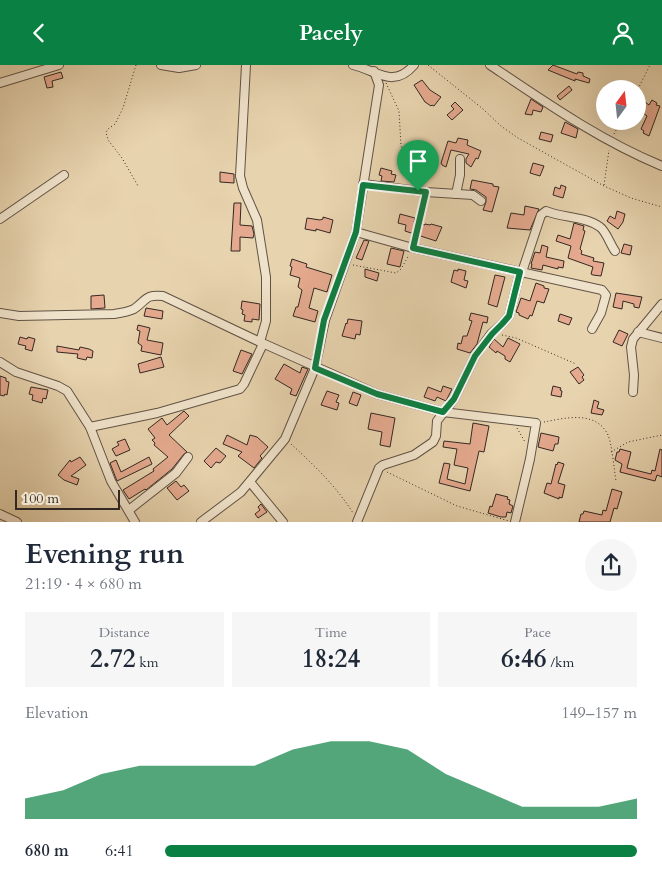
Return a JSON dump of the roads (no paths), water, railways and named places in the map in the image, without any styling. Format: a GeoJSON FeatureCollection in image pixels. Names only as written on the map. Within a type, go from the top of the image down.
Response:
{"type":"FeatureCollection","features":[{"type":"Feature","properties":{"kind":"street"},"geometry":{"type":"LineString","coordinates":[[30,65],[34,73]]}},
{"type":"Feature","properties":{"kind":"street"},"geometry":{"type":"LineString","coordinates":[[0,83],[34,73],[44,67],[59,65]]}},
{"type":"Feature","properties":{"kind":"street"},"geometry":{"type":"LineString","coordinates":[[161,65],[180,68],[196,65]]}},
{"type":"Feature","properties":{"kind":"street"},"geometry":{"type":"LineString","coordinates":[[90,427],[157,413],[240,389],[244,384],[261,343],[266,321],[266,277],[257,220],[243,188],[240,176],[246,65]]}},
{"type":"Feature","properties":{"kind":"street"},"geometry":{"type":"LineString","coordinates":[[353,65],[383,75],[397,77]]}},
{"type":"Feature","properties":{"kind":"street"},"geometry":{"type":"LineString","coordinates":[[383,84],[406,74],[414,65]]}},
{"type":"Feature","properties":{"kind":"street"},"geometry":{"type":"LineString","coordinates":[[490,65],[573,119],[637,156],[662,166]]}},
{"type":"Feature","properties":{"kind":"street"},"geometry":{"type":"LineString","coordinates":[[201,521],[242,492],[285,439],[315,368],[324,320],[356,232],[363,185],[383,84],[374,71]]}},
{"type":"Feature","properties":{"kind":"street"},"geometry":{"type":"LineString","coordinates":[[456,194],[460,175],[460,159]]}},
{"type":"Feature","properties":{"kind":"street"},"geometry":{"type":"LineString","coordinates":[[0,219],[64,175]]}},
{"type":"Feature","properties":{"kind":"street"},"geometry":{"type":"LineString","coordinates":[[363,185],[422,192],[473,195],[481,201]]}},
{"type":"Feature","properties":{"kind":"street"},"geometry":{"type":"LineString","coordinates":[[358,521],[379,468],[414,455],[426,448],[436,436],[436,421],[454,399],[475,356],[509,316],[521,272],[541,215],[546,211],[600,227],[615,251]]}},
{"type":"Feature","properties":{"kind":"street"},"geometry":{"type":"LineString","coordinates":[[356,232],[413,248],[605,291],[606,295],[601,313],[592,329]]}},
{"type":"Feature","properties":{"kind":"street"},"geometry":{"type":"LineString","coordinates":[[0,313],[45,317],[125,313],[134,309],[147,297],[163,296],[315,368],[377,394],[443,412],[536,423],[515,521]]}},
{"type":"Feature","properties":{"kind":"street"},"geometry":{"type":"LineString","coordinates":[[633,392],[634,375],[631,347],[633,339],[662,304]]}},
{"type":"Feature","properties":{"kind":"street"},"geometry":{"type":"LineString","coordinates":[[638,332],[662,338]]}},
{"type":"Feature","properties":{"kind":"street"},"geometry":{"type":"LineString","coordinates":[[0,362],[16,372],[58,386],[67,391],[90,427],[112,481],[135,521]]}},
{"type":"Feature","properties":{"kind":"street"},"geometry":{"type":"LineString","coordinates":[[129,510],[171,477],[188,457]]}},
{"type":"Feature","properties":{"kind":"street"},"geometry":{"type":"LineString","coordinates":[[250,482],[283,521]]}},
{"type":"Feature","properties":{"kind":"street"},"geometry":{"type":"LineString","coordinates":[[0,514],[17,521]]}}]}
